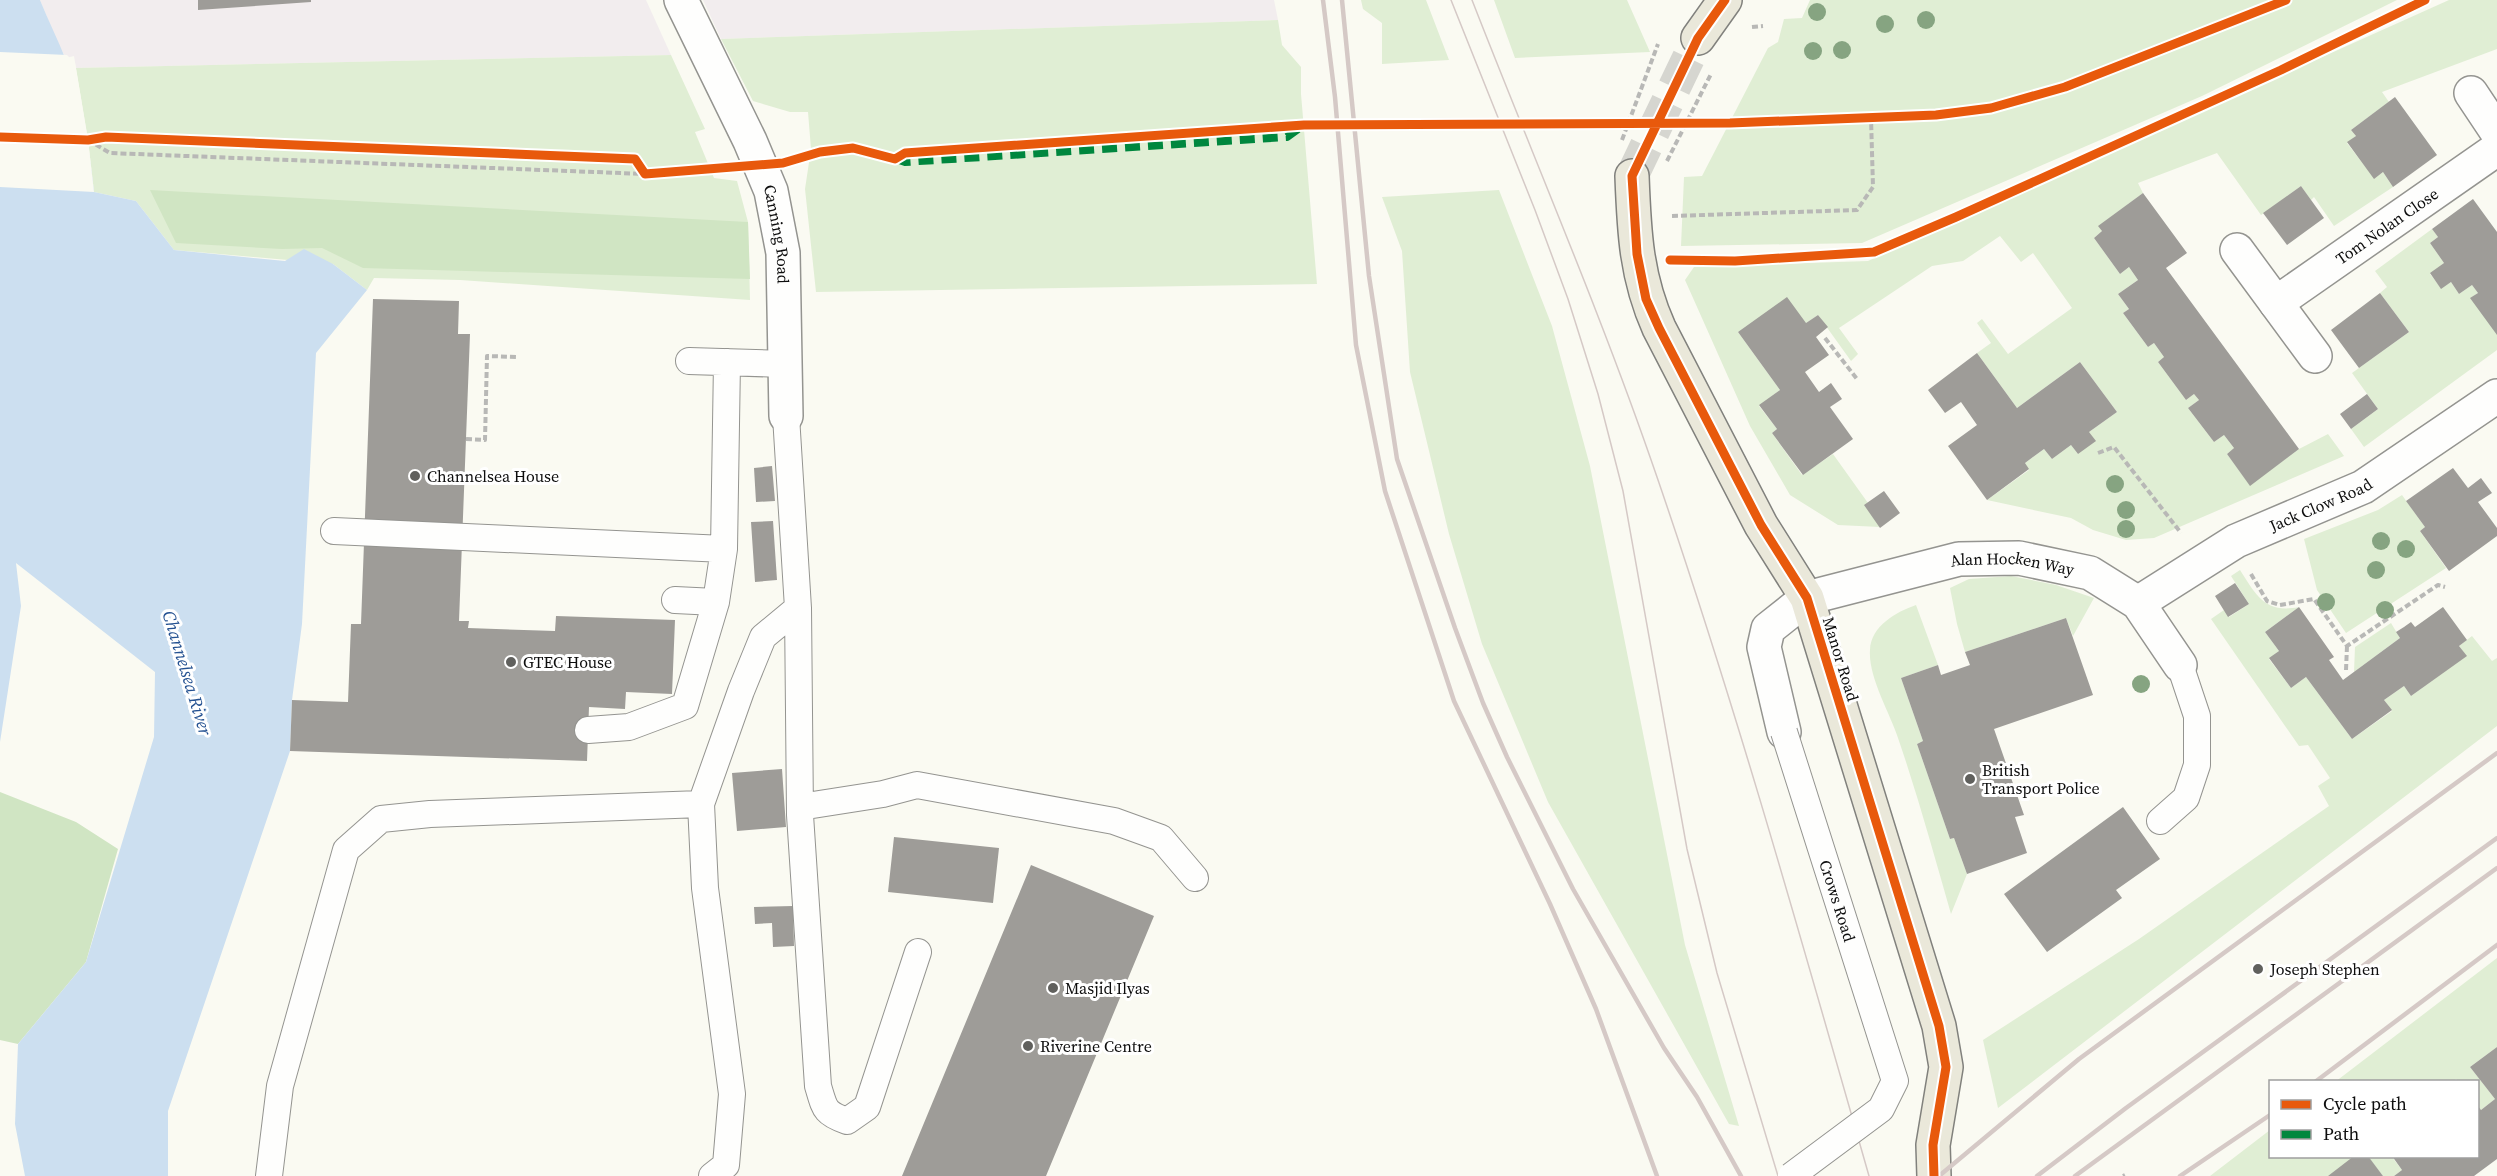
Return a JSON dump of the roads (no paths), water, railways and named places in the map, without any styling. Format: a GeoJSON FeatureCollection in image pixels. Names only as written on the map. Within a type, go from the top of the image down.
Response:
{"type":"FeatureCollection","features":[{"type":"Feature","properties":{"kind":"main road"},"geometry":{"type":"LineString","coordinates":[[1707,51],[1725,0]]}},
{"type":"Feature","properties":{"kind":"main road","name":"Manor Road"},"geometry":{"type":"LineString","coordinates":[[1648,173],[1637,254],[1646,298],[1659,328],[1761,525],[1807,598],[1939,1026],[1946,1067],[1933,1145],[1934,1176]]}},
{"type":"Feature","properties":{"kind":"street","name":"Canning Road"},"geometry":{"type":"LineString","coordinates":[[681,0],[750,141],[771,191],[783,253],[786,416]]}},
{"type":"Feature","properties":{"kind":"street"},"geometry":{"type":"LineString","coordinates":[[2471,93],[2497,132]]}},
{"type":"Feature","properties":{"kind":"street","name":"Tom Nolan Close"},"geometry":{"type":"LineString","coordinates":[[2276,303],[2497,149]]}},
{"type":"Feature","properties":{"kind":"street"},"geometry":{"type":"LineString","coordinates":[[2237,250],[2315,356]]}},
{"type":"Feature","properties":{"kind":"street","name":"Jack Clow Road"},"geometry":{"type":"LineString","coordinates":[[2138,603],[2236,541],[2363,487],[2497,396]]}},
{"type":"Feature","properties":{"kind":"street","name":"Alan Hocken Way"},"geometry":{"type":"LineString","coordinates":[[1807,598],[1959,559],[2019,558],[2090,573],[2138,603],[2180,665]]}},
{"type":"Feature","properties":{"kind":"street","name":"Crows Road"},"geometry":{"type":"LineString","coordinates":[[1780,717],[1764,647],[1768,629],[1807,598]]}},
{"type":"Feature","properties":{"kind":"lane"},"geometry":{"type":"LineString","coordinates":[[689,361],[784,364]]}},
{"type":"Feature","properties":{"kind":"lane"},"geometry":{"type":"LineString","coordinates":[[588,730],[629,727],[685,706],[716,602],[724,549],[727,362]]}},
{"type":"Feature","properties":{"kind":"lane"},"geometry":{"type":"LineString","coordinates":[[786,416],[798,608],[800,807],[818,1086],[825,1111],[834,1117],[848,1121],[867,1107],[918,952]]}},
{"type":"Feature","properties":{"kind":"lane"},"geometry":{"type":"LineString","coordinates":[[334,531],[724,549]]}},
{"type":"Feature","properties":{"kind":"lane"},"geometry":{"type":"LineString","coordinates":[[675,600],[716,602]]}},
{"type":"Feature","properties":{"kind":"lane"},"geometry":{"type":"LineString","coordinates":[[712,1176],[726,1165],[732,1094],[705,888],[701,804],[741,691],[764,637],[798,608]]}},
{"type":"Feature","properties":{"kind":"lane"},"geometry":{"type":"LineString","coordinates":[[2160,821],[2186,798],[2197,765],[2197,716],[2180,665]]}},
{"type":"Feature","properties":{"kind":"lane","name":"Crows Road"},"geometry":{"type":"LineString","coordinates":[[1780,717],[1895,1081],[1881,1109],[1791,1176]]}},
{"type":"Feature","properties":{"kind":"lane"},"geometry":{"type":"LineString","coordinates":[[800,807],[883,794],[917,785],[1114,821],[1161,838],[1195,878]]}},
{"type":"Feature","properties":{"kind":"lane"},"geometry":{"type":"LineString","coordinates":[[269,1176],[280,1086],[346,850],[381,819],[430,814],[701,804]]}},
{"type":"Feature","properties":{"kind":"water","name":"Channelsea River"},"geometry":{"type":"Polygon","coordinates":[[[0,0],[40,0],[66,60],[81,109],[94,192],[136,201],[174,250],[285,261],[304,249],[333,264],[367,290],[316,353],[302,624],[292,700],[290,751],[168,1111],[168,1176],[25,1176],[15,1124],[18,1044],[86,962],[154,737],[155,672],[16,563],[21,606],[0,742],[0,0]]]}},
{"type":"Feature","properties":{"kind":"tunnel"},"geometry":{"type":"LineString","coordinates":[[1632,176],[1698,38]]}},
{"type":"Feature","properties":{"kind":"tram line"},"geometry":{"type":"LineString","coordinates":[[1451,0],[1535,210],[1568,299],[1598,394],[1623,491],[1687,849],[1717,973],[1778,1176]]}},
{"type":"Feature","properties":{"kind":"tram line"},"geometry":{"type":"LineString","coordinates":[[1472,0],[1591,297],[1657,477],[1741,738],[1869,1176]]}},
{"type":"Feature","properties":{"kind":"railway"},"geometry":{"type":"LineString","coordinates":[[1323,0],[1335,97],[1356,345],[1385,491],[1454,701],[1550,904],[1596,1009],[1657,1176]]}},
{"type":"Feature","properties":{"kind":"railway"},"geometry":{"type":"LineString","coordinates":[[1342,0],[1369,276],[1397,459],[1455,628],[1483,703],[1507,757],[1573,889],[1664,1048],[1697,1097],[1741,1176]]}},
{"type":"Feature","properties":{"kind":"railway"},"geometry":{"type":"LineString","coordinates":[[1939,1176],[2079,1059],[2497,753]]}},
{"type":"Feature","properties":{"kind":"railway"},"geometry":{"type":"LineString","coordinates":[[2037,1176],[2126,1108],[2497,838]]}},
{"type":"Feature","properties":{"kind":"railway"},"geometry":{"type":"LineString","coordinates":[[2075,1176],[2497,868]]}},
{"type":"Feature","properties":{"kind":"railway"},"geometry":{"type":"LineString","coordinates":[[2318,1080],[2497,945]]}},
{"type":"Feature","properties":{"kind":"railway"},"geometry":{"type":"LineString","coordinates":[[2180,1176],[2269,1116]]}},
{"type":"Feature","properties":{"kind":"place","name":"Channelsea House"},"geometry":{"type":"Point","coordinates":[415,476]}},
{"type":"Feature","properties":{"kind":"place","name":"GTEC House"},"geometry":{"type":"Point","coordinates":[511,662]}},
{"type":"Feature","properties":{"kind":"place","name":"British Transport Police"},"geometry":{"type":"Point","coordinates":[1970,779]}},
{"type":"Feature","properties":{"kind":"place","name":"Joseph Stephen"},"geometry":{"type":"Point","coordinates":[2258,969]}},
{"type":"Feature","properties":{"kind":"place","name":"Masjid Ilyas"},"geometry":{"type":"Point","coordinates":[1053,988]}},
{"type":"Feature","properties":{"kind":"place","name":"Riverine Centre"},"geometry":{"type":"Point","coordinates":[1028,1046]}}]}
